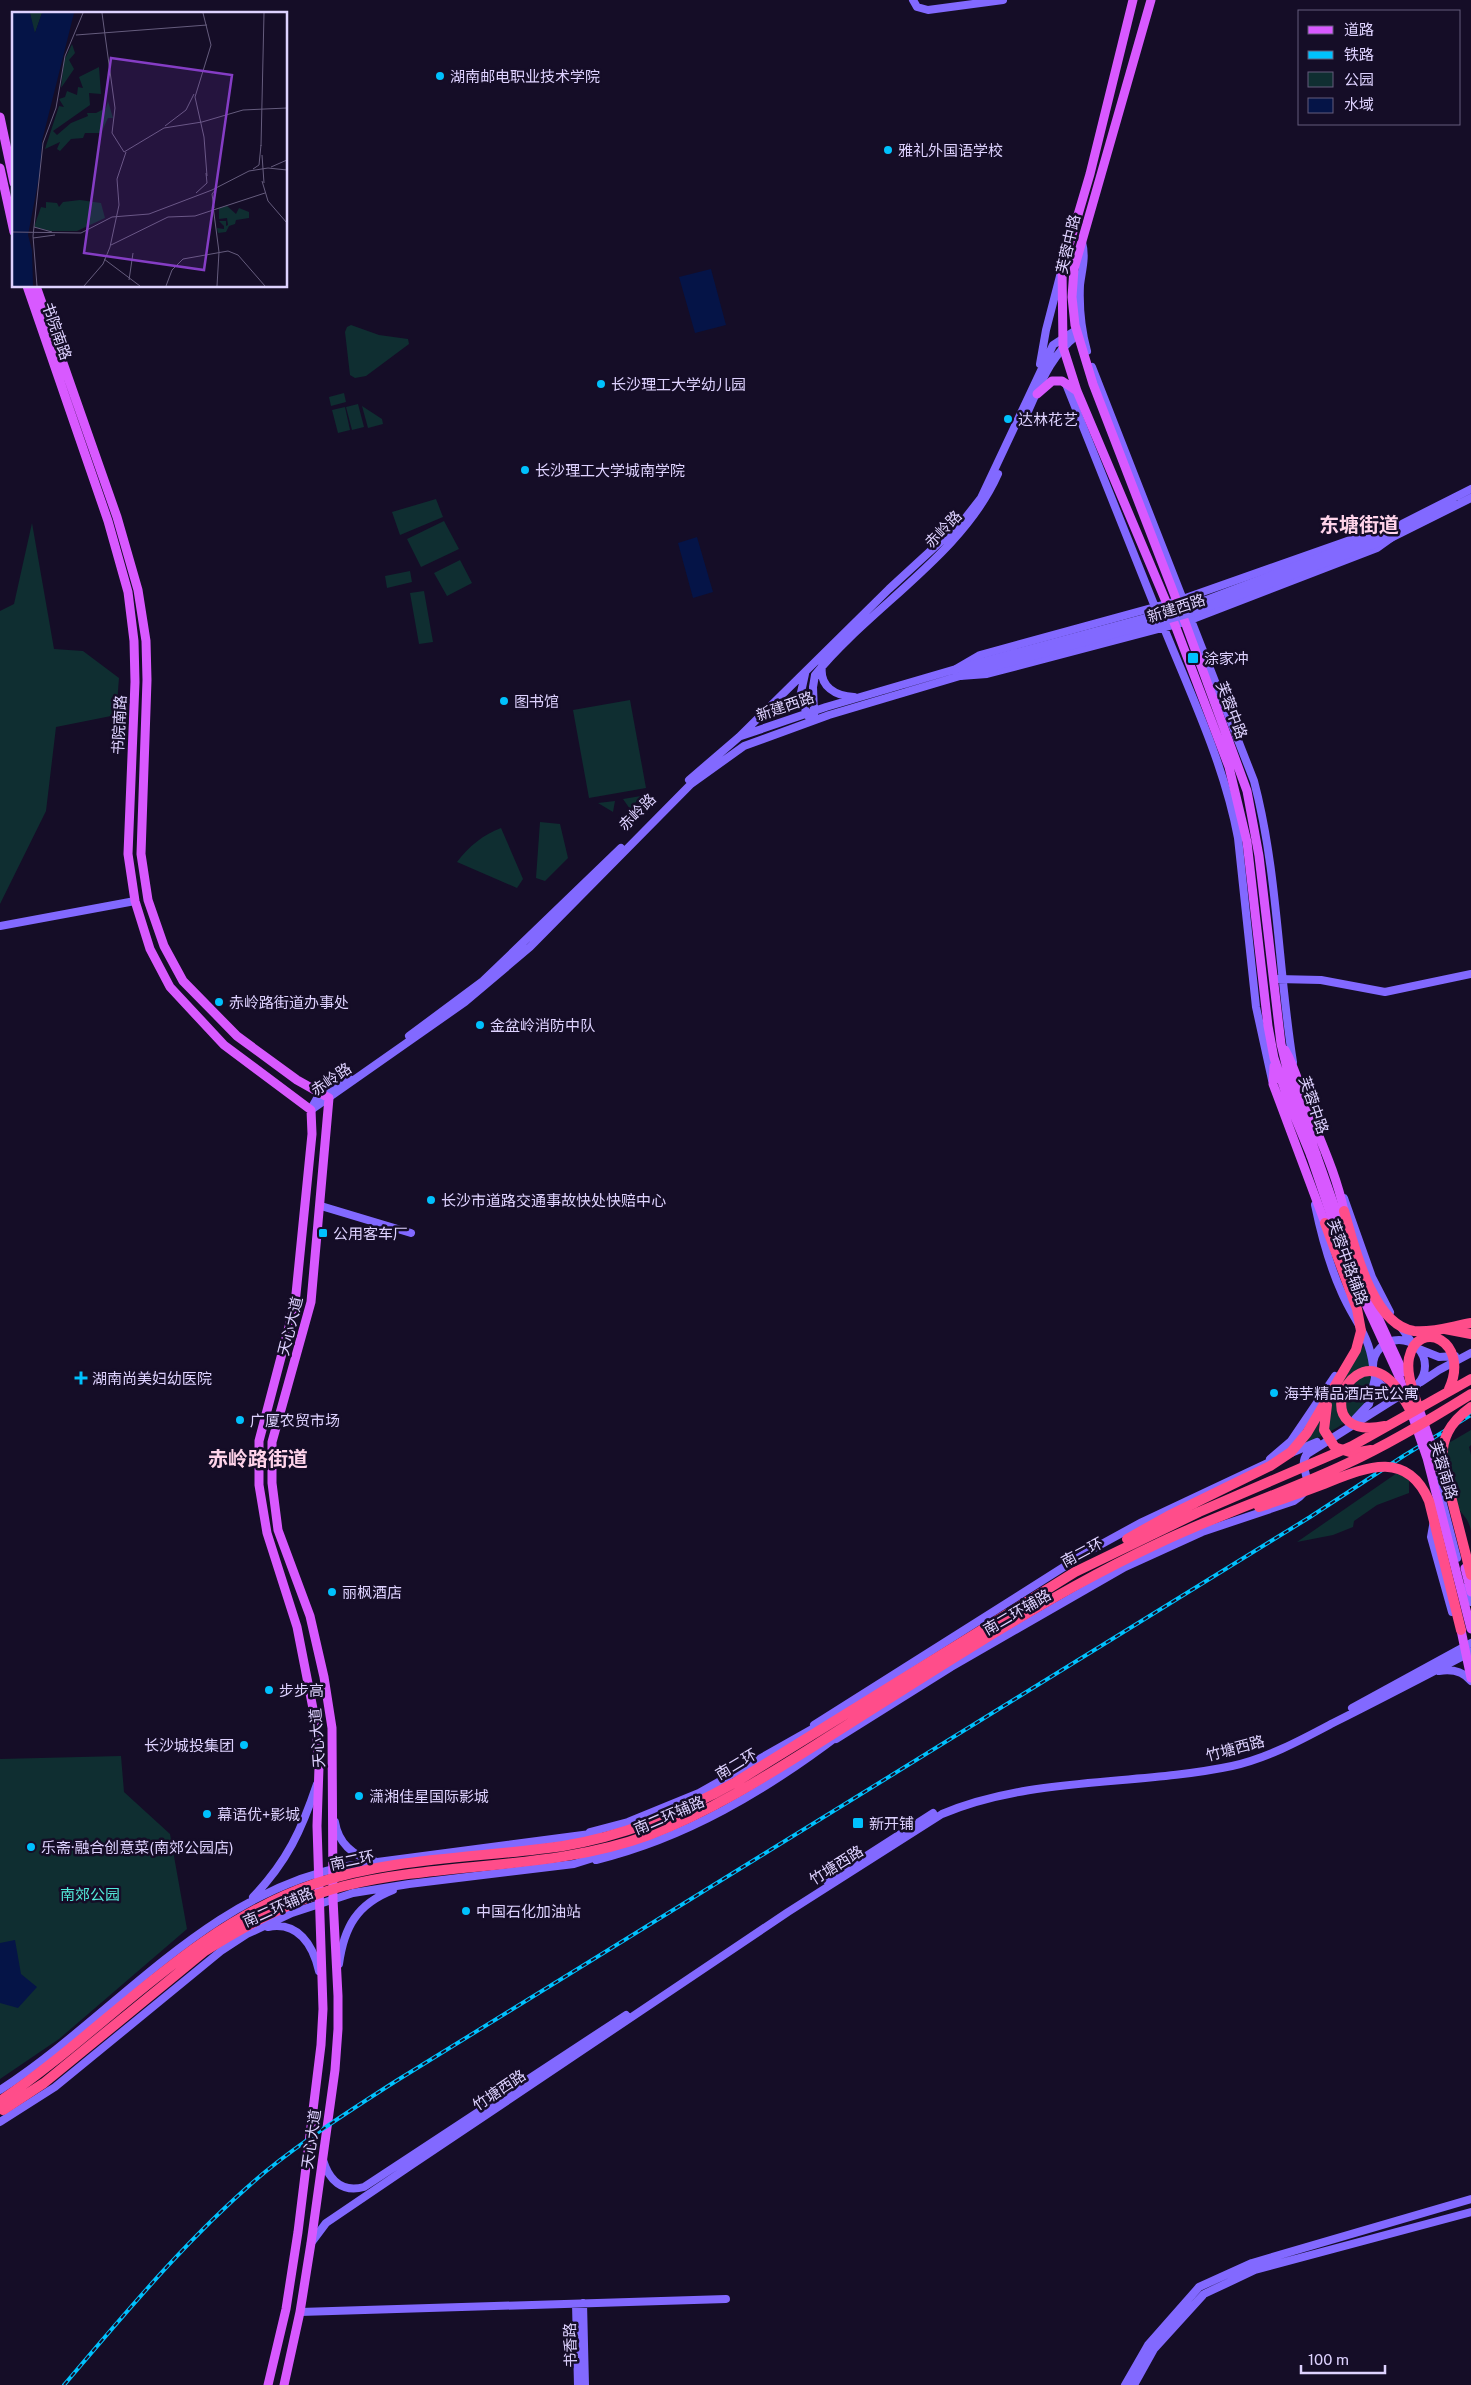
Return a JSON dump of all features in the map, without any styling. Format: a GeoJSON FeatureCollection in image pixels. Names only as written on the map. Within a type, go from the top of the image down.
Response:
{"type":"FeatureCollection","features":[{"type":"Feature","properties":{"kind":"highway"},"geometry":{"type":"LineString","coordinates":[[1344,1211],[1378,1303],[1388,1317],[1405,1329],[1421,1331],[1452,1330],[1471,1334]]}},
{"type":"Feature","properties":{"kind":"highway"},"geometry":{"type":"LineString","coordinates":[[1075,1572],[1141,1530],[1281,1459],[1306,1433],[1356,1350],[1361,1331],[1357,1310],[1325,1223]]}},
{"type":"Feature","properties":{"kind":"highway"},"geometry":{"type":"LineString","coordinates":[[1435,1330],[1471,1324]]}},
{"type":"Feature","properties":{"kind":"highway"},"geometry":{"type":"LineString","coordinates":[[1413,1404],[1409,1356],[1416,1345],[1437,1337],[1444,1337],[1456,1344],[1462,1355],[1463,1364],[1455,1382],[1440,1398]]}},
{"type":"Feature","properties":{"kind":"highway"},"geometry":{"type":"LineString","coordinates":[[1396,1423],[1364,1429],[1357,1427],[1348,1420],[1342,1412],[1341,1404],[1344,1389],[1349,1382],[1363,1372],[1370,1371],[1382,1374],[1413,1404]]}},
{"type":"Feature","properties":{"kind":"highway","name":"南二环"},"geometry":{"type":"LineString","coordinates":[[1,2108],[57,2073],[205,1951],[230,1935],[280,1909],[326,1891],[367,1881],[569,1856],[644,1837],[693,1816],[730,1798],[1075,1572],[1199,1512],[1352,1446],[1396,1423],[1471,1379]]}},
{"type":"Feature","properties":{"kind":"highway"},"geometry":{"type":"LineString","coordinates":[[1333,1390],[1324,1424],[1327,1438],[1334,1446],[1346,1452],[1372,1450]]}},
{"type":"Feature","properties":{"kind":"highway","name":"南二环"},"geometry":{"type":"LineString","coordinates":[[876,1701],[1069,1590],[1161,1542],[1313,1479],[1372,1450],[1469,1395]]}},
{"type":"Feature","properties":{"kind":"highway"},"geometry":{"type":"LineString","coordinates":[[1471,1407],[1451,1425],[1446,1434],[1442,1450],[1471,1575]]}},
{"type":"Feature","properties":{"kind":"highway"},"geometry":{"type":"LineString","coordinates":[[1201,1525],[1296,1494],[1370,1467],[1381,1466],[1398,1469],[1420,1484],[1429,1501],[1466,1629]]}},
{"type":"Feature","properties":{"kind":"main road"},"geometry":{"type":"LineString","coordinates":[[913,0],[917,7],[928,10],[1002,0]]}},
{"type":"Feature","properties":{"kind":"main road","name":"芙蓉中路"},"geometry":{"type":"LineString","coordinates":[[1133,0],[1090,174],[1062,269],[1063,342],[1077,391],[1168,604],[1230,767],[1240,804],[1247,842],[1268,1026],[1277,1083]]}},
{"type":"Feature","properties":{"kind":"main road","name":"芙蓉中路"},"geometry":{"type":"LineString","coordinates":[[1151,0],[1074,269],[1072,297],[1077,332],[1093,384],[1188,621],[1249,798],[1278,979],[1281,1044],[1289,1078],[1314,1155],[1359,1276],[1413,1404]]}},
{"type":"Feature","properties":{"kind":"main road"},"geometry":{"type":"LineString","coordinates":[[0,118],[12,174]]}},
{"type":"Feature","properties":{"kind":"main road"},"geometry":{"type":"LineString","coordinates":[[0,168],[12,223]]}},
{"type":"Feature","properties":{"kind":"main road"},"geometry":{"type":"LineString","coordinates":[[1082,242],[1085,255],[1080,304],[1081,326],[1090,364],[1180,600]]}},
{"type":"Feature","properties":{"kind":"main road","name":"赤岭路"},"geometry":{"type":"LineString","coordinates":[[1039,374],[1046,330],[1062,269]]}},
{"type":"Feature","properties":{"kind":"main road","name":"书院南路"},"geometry":{"type":"LineString","coordinates":[[28,288],[108,520],[128,592],[134,641],[135,682],[128,854],[135,902],[150,948],[170,988],[224,1045],[311,1110]]}},
{"type":"Feature","properties":{"kind":"main road","name":"书院南路"},"geometry":{"type":"LineString","coordinates":[[37,288],[117,517],[138,590],[146,641],[147,670],[140,854],[148,900],[164,946],[183,980],[237,1036],[296,1080],[330,1098]]}},
{"type":"Feature","properties":{"kind":"main road","name":"赤岭路"},"geometry":{"type":"LineString","coordinates":[[311,1110],[320,1093],[341,1084],[483,981],[705,765],[738,737],[805,674],[889,589],[963,521],[981,498],[1053,346],[1063,342],[1077,332]]}},
{"type":"Feature","properties":{"kind":"main road","name":"赤岭路"},"geometry":{"type":"LineString","coordinates":[[311,1110],[465,1002],[530,947],[691,784],[744,746],[815,720],[815,675],[822,666],[967,526],[989,495],[1052,359],[1063,342]]}},
{"type":"Feature","properties":{"kind":"main road"},"geometry":{"type":"LineString","coordinates":[[1036,394],[1052,381],[1066,384],[1077,391]]}},
{"type":"Feature","properties":{"kind":"main road"},"geometry":{"type":"LineString","coordinates":[[1066,384],[1219,766],[1233,812],[1240,856],[1256,1007],[1265,1057],[1314,1155]]}},
{"type":"Feature","properties":{"kind":"main road","name":"新建西路"},"geometry":{"type":"LineString","coordinates":[[738,737],[861,697],[958,673],[987,674],[1188,621],[1377,548],[1389,534],[1471,489]]}},
{"type":"Feature","properties":{"kind":"main road","name":"新建西路"},"geometry":{"type":"LineString","coordinates":[[815,720],[958,673],[1193,605],[1389,534],[1471,498]]}},
{"type":"Feature","properties":{"kind":"main road","name":"新建西路"},"geometry":{"type":"LineString","coordinates":[[958,673],[980,655],[1156,608],[1370,533],[1389,534]]}},
{"type":"Feature","properties":{"kind":"main road"},"geometry":{"type":"LineString","coordinates":[[822,666],[821,672],[825,684],[832,691],[842,696],[861,697]]}},
{"type":"Feature","properties":{"kind":"main road"},"geometry":{"type":"LineString","coordinates":[[805,674],[800,698],[806,714],[815,720]]}},
{"type":"Feature","properties":{"kind":"main road"},"geometry":{"type":"LineString","coordinates":[[0,926],[135,902]]}},
{"type":"Feature","properties":{"kind":"main road"},"geometry":{"type":"LineString","coordinates":[[1344,1211],[1339,1187],[1293,1064],[1278,979],[1321,980],[1385,992],[1471,974]]}},
{"type":"Feature","properties":{"kind":"main road"},"geometry":{"type":"LineString","coordinates":[[1281,1044],[1293,1064]]}},
{"type":"Feature","properties":{"kind":"main road"},"geometry":{"type":"LineString","coordinates":[[1277,1083],[1313,1193],[1325,1223]]}},
{"type":"Feature","properties":{"kind":"main road","name":"天心大道"},"geometry":{"type":"LineString","coordinates":[[284,2385],[300,2312],[311,2243],[337,2048],[337,1979],[333,1898],[333,1748],[324,1677],[310,1616],[278,1530],[272,1483],[272,1442],[311,1302],[330,1098]]}},
{"type":"Feature","properties":{"kind":"main road","name":"天心大道"},"geometry":{"type":"LineString","coordinates":[[268,2385],[286,2309],[299,2223],[321,2045],[322,1980],[316,1724],[307,1669],[297,1628],[268,1532],[259,1484],[259,1441],[295,1304],[312,1134],[311,1110]]}},
{"type":"Feature","properties":{"kind":"main road","name":"芙蓉中路辅路"},"geometry":{"type":"LineString","coordinates":[[1339,1187],[1372,1277],[1384,1301],[1416,1347]]}},
{"type":"Feature","properties":{"kind":"main road","name":"芙蓉中路辅路"},"geometry":{"type":"LineString","coordinates":[[1313,1193],[1324,1241],[1340,1290],[1354,1318],[1367,1338],[1373,1366]]}},
{"type":"Feature","properties":{"kind":"main road"},"geometry":{"type":"LineString","coordinates":[[321,1206],[410,1233]]}},
{"type":"Feature","properties":{"kind":"main road"},"geometry":{"type":"LineString","coordinates":[[1354,1318],[1363,1323],[1380,1317],[1385,1311],[1384,1301]]}},
{"type":"Feature","properties":{"kind":"main road"},"geometry":{"type":"LineString","coordinates":[[1262,1464],[1291,1441],[1337,1373],[1354,1344],[1367,1338]]}},
{"type":"Feature","properties":{"kind":"main road"},"geometry":{"type":"LineString","coordinates":[[1398,1340],[1446,1358],[1471,1351],[1438,1370],[1415,1387],[1403,1392],[1385,1388],[1375,1378],[1373,1366],[1378,1351],[1384,1345],[1398,1340]]}},
{"type":"Feature","properties":{"kind":"main road"},"geometry":{"type":"LineString","coordinates":[[1416,1347],[1424,1359],[1425,1372],[1412,1393],[1413,1404],[1447,1504],[1471,1602]]}},
{"type":"Feature","properties":{"kind":"main road","name":"南二环辅路"},"geometry":{"type":"LineString","coordinates":[[0,2090],[40,2062],[205,1928],[249,1901],[318,1872],[378,1861],[591,1835],[639,1822],[699,1797],[761,1760],[827,1716],[1080,1556],[1142,1522],[1262,1464],[1319,1441],[1358,1416],[1370,1404],[1375,1378]]}},
{"type":"Feature","properties":{"kind":"main road"},"geometry":{"type":"LineString","coordinates":[[1403,1392],[1413,1404]]}},
{"type":"Feature","properties":{"kind":"main road","name":"南二环辅路"},"geometry":{"type":"LineString","coordinates":[[0,2122],[55,2087],[221,1951],[257,1930],[292,1913],[333,1898],[409,1884],[574,1864],[644,1842],[716,1810],[805,1758],[951,1666],[1075,1594],[1140,1560],[1202,1532],[1294,1501],[1304,1493],[1308,1484],[1303,1462],[1307,1454],[1403,1392]]}},
{"type":"Feature","properties":{"kind":"main road","name":"芙蓉南路"},"geometry":{"type":"LineString","coordinates":[[1413,1404],[1446,1489],[1471,1592]]}},
{"type":"Feature","properties":{"kind":"main road","name":"芙蓉南路"},"geometry":{"type":"LineString","coordinates":[[1413,1404],[1435,1483],[1466,1629],[1466,1648],[1471,1679]]}},
{"type":"Feature","properties":{"kind":"main road"},"geometry":{"type":"LineString","coordinates":[[1432,1459],[1471,1616]]}},
{"type":"Feature","properties":{"kind":"main road"},"geometry":{"type":"LineString","coordinates":[[1441,1496],[1431,1530],[1431,1537],[1466,1648]]}},
{"type":"Feature","properties":{"kind":"main road"},"geometry":{"type":"LineString","coordinates":[[1447,1504],[1461,1521],[1471,1555]]}},
{"type":"Feature","properties":{"kind":"main road","name":"竹塘西路"},"geometry":{"type":"LineString","coordinates":[[322,2159],[333,2179],[346,2189],[355,2190],[374,2182],[914,1824],[940,1809],[966,1798],[1004,1789],[1196,1768],[1248,1757],[1305,1732],[1448,1655],[1466,1648]]}},
{"type":"Feature","properties":{"kind":"main road","name":"竹塘西路"},"geometry":{"type":"LineString","coordinates":[[311,2243],[326,2224],[376,2189],[788,1912],[942,1814],[967,1803],[1009,1793],[1211,1770],[1253,1760],[1298,1741],[1432,1672],[1466,1648]]}},
{"type":"Feature","properties":{"kind":"main road"},"geometry":{"type":"LineString","coordinates":[[1432,1672],[1454,1670],[1471,1679]]}},
{"type":"Feature","properties":{"kind":"main road"},"geometry":{"type":"LineString","coordinates":[[574,1864],[596,1860],[671,1836],[734,1806],[806,1760],[876,1701]]}},
{"type":"Feature","properties":{"kind":"main road"},"geometry":{"type":"LineString","coordinates":[[567,1837],[628,1822],[699,1793],[813,1727],[876,1701]]}},
{"type":"Feature","properties":{"kind":"main road"},"geometry":{"type":"LineString","coordinates":[[249,1901],[288,1855],[298,1835],[318,1780]]}},
{"type":"Feature","properties":{"kind":"main road"},"geometry":{"type":"LineString","coordinates":[[333,1810],[336,1826],[344,1844],[356,1855],[378,1861]]}},
{"type":"Feature","properties":{"kind":"main road"},"geometry":{"type":"LineString","coordinates":[[337,1979],[343,1942],[358,1913],[375,1898],[409,1884]]}},
{"type":"Feature","properties":{"kind":"main road"},"geometry":{"type":"LineString","coordinates":[[257,1930],[271,1926],[283,1926],[299,1933],[311,1949],[322,1980]]}},
{"type":"Feature","properties":{"kind":"main road"},"geometry":{"type":"LineString","coordinates":[[1125,2385],[1148,2345],[1199,2287],[1252,2263],[1471,2200]]}},
{"type":"Feature","properties":{"kind":"main road"},"geometry":{"type":"LineString","coordinates":[[1134,2385],[1154,2350],[1204,2294],[1255,2270],[1471,2212]]}},
{"type":"Feature","properties":{"kind":"main road"},"geometry":{"type":"LineString","coordinates":[[300,2312],[726,2299]]}},
{"type":"Feature","properties":{"kind":"main road","name":"书香路"},"geometry":{"type":"LineString","coordinates":[[578,2385],[579,2304]]}},
{"type":"Feature","properties":{"kind":"main road","name":"书香路"},"geometry":{"type":"LineString","coordinates":[[579,2304],[585,2385]]}},
{"type":"Feature","properties":{"kind":"green space"},"geometry":{"type":"Polygon","coordinates":[[[351,325],[379,335],[408,339],[409,344],[366,376],[355,378],[350,375],[345,332],[347,327],[351,325]]]}},
{"type":"Feature","properties":{"kind":"green space"},"geometry":{"type":"Polygon","coordinates":[[[344,393],[346,402],[331,406],[329,397],[344,393]]]}},
{"type":"Feature","properties":{"kind":"green space"},"geometry":{"type":"Polygon","coordinates":[[[358,404],[364,427],[352,430],[346,407],[358,404]]]}},
{"type":"Feature","properties":{"kind":"green space"},"geometry":{"type":"Polygon","coordinates":[[[362,406],[382,419],[383,424],[368,428],[362,406]]]}},
{"type":"Feature","properties":{"kind":"green space"},"geometry":{"type":"Polygon","coordinates":[[[345,407],[350,430],[338,433],[332,410],[345,407]]]}},
{"type":"Feature","properties":{"kind":"green space"},"geometry":{"type":"Polygon","coordinates":[[[436,499],[443,517],[400,535],[392,512],[436,499]]]}},
{"type":"Feature","properties":{"kind":"green space"},"geometry":{"type":"Polygon","coordinates":[[[444,521],[459,549],[421,567],[407,539],[444,521]]]}},
{"type":"Feature","properties":{"kind":"green space"},"geometry":{"type":"Polygon","coordinates":[[[32,523],[54,649],[83,651],[119,678],[116,715],[56,727],[46,811],[0,904],[0,611],[14,604],[32,523]]]}},
{"type":"Feature","properties":{"kind":"green space"},"geometry":{"type":"Polygon","coordinates":[[[460,560],[472,583],[447,596],[434,573],[460,560]]]}},
{"type":"Feature","properties":{"kind":"green space"},"geometry":{"type":"Polygon","coordinates":[[[410,571],[412,582],[387,588],[385,576],[410,571]]]}},
{"type":"Feature","properties":{"kind":"green space"},"geometry":{"type":"Polygon","coordinates":[[[424,591],[433,642],[419,644],[410,593],[424,591]]]}},
{"type":"Feature","properties":{"kind":"green space"},"geometry":{"type":"Polygon","coordinates":[[[630,700],[646,788],[589,798],[573,710],[630,700]]]}},
{"type":"Feature","properties":{"kind":"green space"},"geometry":{"type":"Polygon","coordinates":[[[641,796],[630,809],[623,799],[641,796]]]}},
{"type":"Feature","properties":{"kind":"green space"},"geometry":{"type":"Polygon","coordinates":[[[615,801],[613,812],[598,803],[615,801]]]}},
{"type":"Feature","properties":{"kind":"green space"},"geometry":{"type":"Polygon","coordinates":[[[540,822],[560,824],[568,858],[545,881],[536,878],[540,822]]]}},
{"type":"Feature","properties":{"kind":"green space"},"geometry":{"type":"Polygon","coordinates":[[[501,828],[523,879],[517,888],[457,862],[477,842],[501,828]]]}},
{"type":"Feature","properties":{"kind":"green space"},"geometry":{"type":"Polygon","coordinates":[[[1365,1343],[1370,1364],[1371,1382],[1368,1396],[1360,1409],[1350,1419],[1321,1437],[1303,1445],[1365,1343]]]}},
{"type":"Feature","properties":{"kind":"green space"},"geometry":{"type":"Polygon","coordinates":[[[1471,1430],[1471,1445],[1469,1447],[1471,1455],[1471,1531],[1469,1523],[1458,1507],[1452,1493],[1447,1444],[1471,1430]]]}},
{"type":"Feature","properties":{"kind":"green space"},"geometry":{"type":"Polygon","coordinates":[[[1397,1473],[1409,1479],[1409,1493],[1377,1505],[1354,1521],[1353,1527],[1333,1535],[1297,1542],[1397,1473]]]}},
{"type":"Feature","properties":{"kind":"green space","name":"南郊公园"},"geometry":{"type":"Polygon","coordinates":[[[121,1756],[124,1792],[170,1834],[187,1929],[59,2039],[0,2079],[0,1759],[121,1756]]]}},
{"type":"Feature","properties":{"kind":"water"},"geometry":{"type":"Polygon","coordinates":[[[711,269],[726,325],[695,333],[679,277],[711,269]]]}},
{"type":"Feature","properties":{"kind":"water"},"geometry":{"type":"Polygon","coordinates":[[[697,537],[713,592],[693,598],[678,543],[697,537]]]}},
{"type":"Feature","properties":{"kind":"water"},"geometry":{"type":"Polygon","coordinates":[[[15,1940],[21,1974],[37,1987],[18,2008],[0,2003],[0,1943],[15,1940]]]}},
{"type":"Feature","properties":{"kind":"railway"},"geometry":{"type":"LineString","coordinates":[[64,2385],[160,2274],[211,2221],[265,2172],[329,2125],[396,2081],[1310,1517],[1405,1455],[1471,1415]]}},
{"type":"Feature","properties":{"kind":"place","name":"湖南邮电职业技术学院"},"geometry":{"type":"Point","coordinates":[440,76]}},
{"type":"Feature","properties":{"kind":"place","name":"雅礼外国语学校"},"geometry":{"type":"Point","coordinates":[888,150]}},
{"type":"Feature","properties":{"kind":"place","name":"长沙理工大学幼儿园"},"geometry":{"type":"Point","coordinates":[601,384]}},
{"type":"Feature","properties":{"kind":"place","name":"达林花艺"},"geometry":{"type":"Point","coordinates":[1008,419]}},
{"type":"Feature","properties":{"kind":"place","name":"长沙理工大学城南学院"},"geometry":{"type":"Point","coordinates":[525,470]}},
{"type":"Feature","properties":{"kind":"place","name":"涂家冲"},"geometry":{"type":"Point","coordinates":[1193,658]}},
{"type":"Feature","properties":{"kind":"place","name":"图书馆"},"geometry":{"type":"Point","coordinates":[504,701]}},
{"type":"Feature","properties":{"kind":"place","name":"赤岭路街道办事处"},"geometry":{"type":"Point","coordinates":[219,1002]}},
{"type":"Feature","properties":{"kind":"place","name":"金盆岭消防中队"},"geometry":{"type":"Point","coordinates":[480,1025]}},
{"type":"Feature","properties":{"kind":"place","name":"长沙市道路交通事故快处快赔中心"},"geometry":{"type":"Point","coordinates":[431,1200]}},
{"type":"Feature","properties":{"kind":"place","name":"公用客车厂"},"geometry":{"type":"Point","coordinates":[323,1233]}},
{"type":"Feature","properties":{"kind":"place","name":"湖南尚美妇幼医院"},"geometry":{"type":"Point","coordinates":[81,1378]}},
{"type":"Feature","properties":{"kind":"place","name":"海芋精品酒店式公寓"},"geometry":{"type":"Point","coordinates":[1274,1393]}},
{"type":"Feature","properties":{"kind":"place","name":"广厦农贸市场"},"geometry":{"type":"Point","coordinates":[240,1420]}},
{"type":"Feature","properties":{"kind":"place","name":"丽枫酒店"},"geometry":{"type":"Point","coordinates":[332,1592]}},
{"type":"Feature","properties":{"kind":"place","name":"步步高"},"geometry":{"type":"Point","coordinates":[269,1690]}},
{"type":"Feature","properties":{"kind":"place","name":"长沙城投集团"},"geometry":{"type":"Point","coordinates":[244,1745]}},
{"type":"Feature","properties":{"kind":"place","name":"潇湘佳星国际影城"},"geometry":{"type":"Point","coordinates":[359,1796]}},
{"type":"Feature","properties":{"kind":"place","name":"幕语优+影城"},"geometry":{"type":"Point","coordinates":[207,1814]}},
{"type":"Feature","properties":{"kind":"place","name":"新开铺"},"geometry":{"type":"Point","coordinates":[858,1823]}},
{"type":"Feature","properties":{"kind":"place","name":"乐斋·融合创意菜(南郊公园店)"},"geometry":{"type":"Point","coordinates":[31,1847]}},
{"type":"Feature","properties":{"kind":"place","name":"中国石化加油站"},"geometry":{"type":"Point","coordinates":[466,1911]}},
{"type":"Feature","properties":{"kind":"district","name":"东塘街道"},"geometry":{"type":"Point","coordinates":[1359,525]}},
{"type":"Feature","properties":{"kind":"district","name":"赤岭路街道"},"geometry":{"type":"Point","coordinates":[258,1459]}}]}
